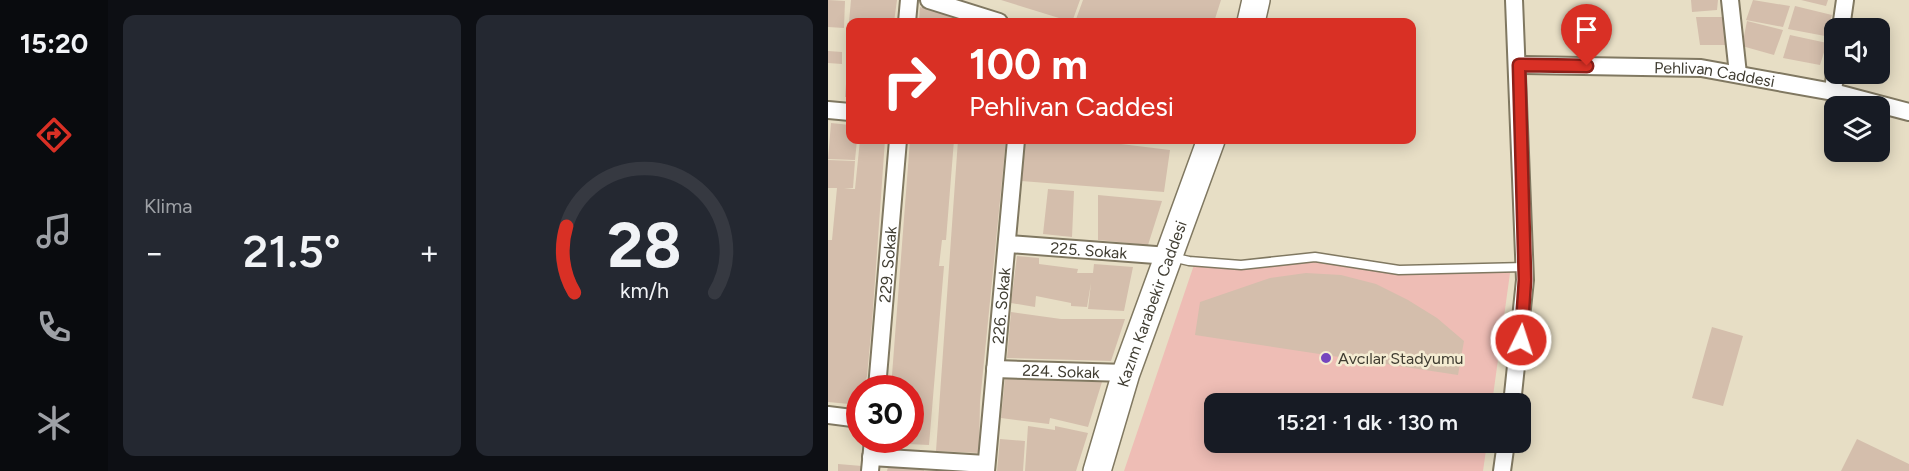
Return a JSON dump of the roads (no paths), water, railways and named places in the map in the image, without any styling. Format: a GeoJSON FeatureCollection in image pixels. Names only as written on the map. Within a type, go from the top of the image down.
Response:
{"type":"FeatureCollection","features":[{"type":"Feature","properties":{"kind":"main road"},"geometry":{"type":"LineString","coordinates":[[1252,18],[1256,0]]}},
{"type":"Feature","properties":{"kind":"main road","name":"Kazım Karabekir Caddesi"},"geometry":{"type":"LineString","coordinates":[[1097,471],[1126,373],[1208,144]]}},
{"type":"Feature","properties":{"kind":"street"},"geometry":{"type":"LineString","coordinates":[[907,18],[909,0]]}},
{"type":"Feature","properties":{"kind":"street"},"geometry":{"type":"LineString","coordinates":[[929,0],[986,18]]}},
{"type":"Feature","properties":{"kind":"street"},"geometry":{"type":"LineString","coordinates":[[1514,0],[1519,65],[1525,267],[1519,360],[1514,393]]}},
{"type":"Feature","properties":{"kind":"street"},"geometry":{"type":"LineString","coordinates":[[1730,0],[1738,74]]}},
{"type":"Feature","properties":{"kind":"street"},"geometry":{"type":"LineString","coordinates":[[1842,18],[1845,0]]}},
{"type":"Feature","properties":{"kind":"street","name":"Pehlivan Caddesi"},"geometry":{"type":"LineString","coordinates":[[1519,65],[1701,68],[1833,92],[1909,112]]}},
{"type":"Feature","properties":{"kind":"street"},"geometry":{"type":"LineString","coordinates":[[1833,92],[1834,84]]}},
{"type":"Feature","properties":{"kind":"street"},"geometry":{"type":"LineString","coordinates":[[828,110],[846,112]]}},
{"type":"Feature","properties":{"kind":"street","name":"229. Sokak"},"geometry":{"type":"LineString","coordinates":[[878,375],[898,144]]}},
{"type":"Feature","properties":{"kind":"street","name":"226. Sokak"},"geometry":{"type":"LineString","coordinates":[[986,468],[1016,144]]}},
{"type":"Feature","properties":{"kind":"street","name":"225. Sokak"},"geometry":{"type":"LineString","coordinates":[[1008,244],[1169,256]]}},
{"type":"Feature","properties":{"kind":"street","name":"224. Sokak"},"geometry":{"type":"LineString","coordinates":[[995,369],[1126,373]]}},
{"type":"Feature","properties":{"kind":"street"},"geometry":{"type":"LineString","coordinates":[[828,415],[846,417]]}},
{"type":"Feature","properties":{"kind":"street"},"geometry":{"type":"LineString","coordinates":[[1502,471],[1504,453]]}},
{"type":"Feature","properties":{"kind":"street"},"geometry":{"type":"LineString","coordinates":[[871,464],[986,468]]}},
{"type":"Feature","properties":{"kind":"lane"},"geometry":{"type":"LineString","coordinates":[[1169,256],[1189,261],[1241,265],[1315,257],[1399,270],[1525,267]]}},
{"type":"Feature","properties":{"kind":"place","name":"Avcılar Stadyumu"},"geometry":{"type":"Point","coordinates":[1326,358]}}]}
